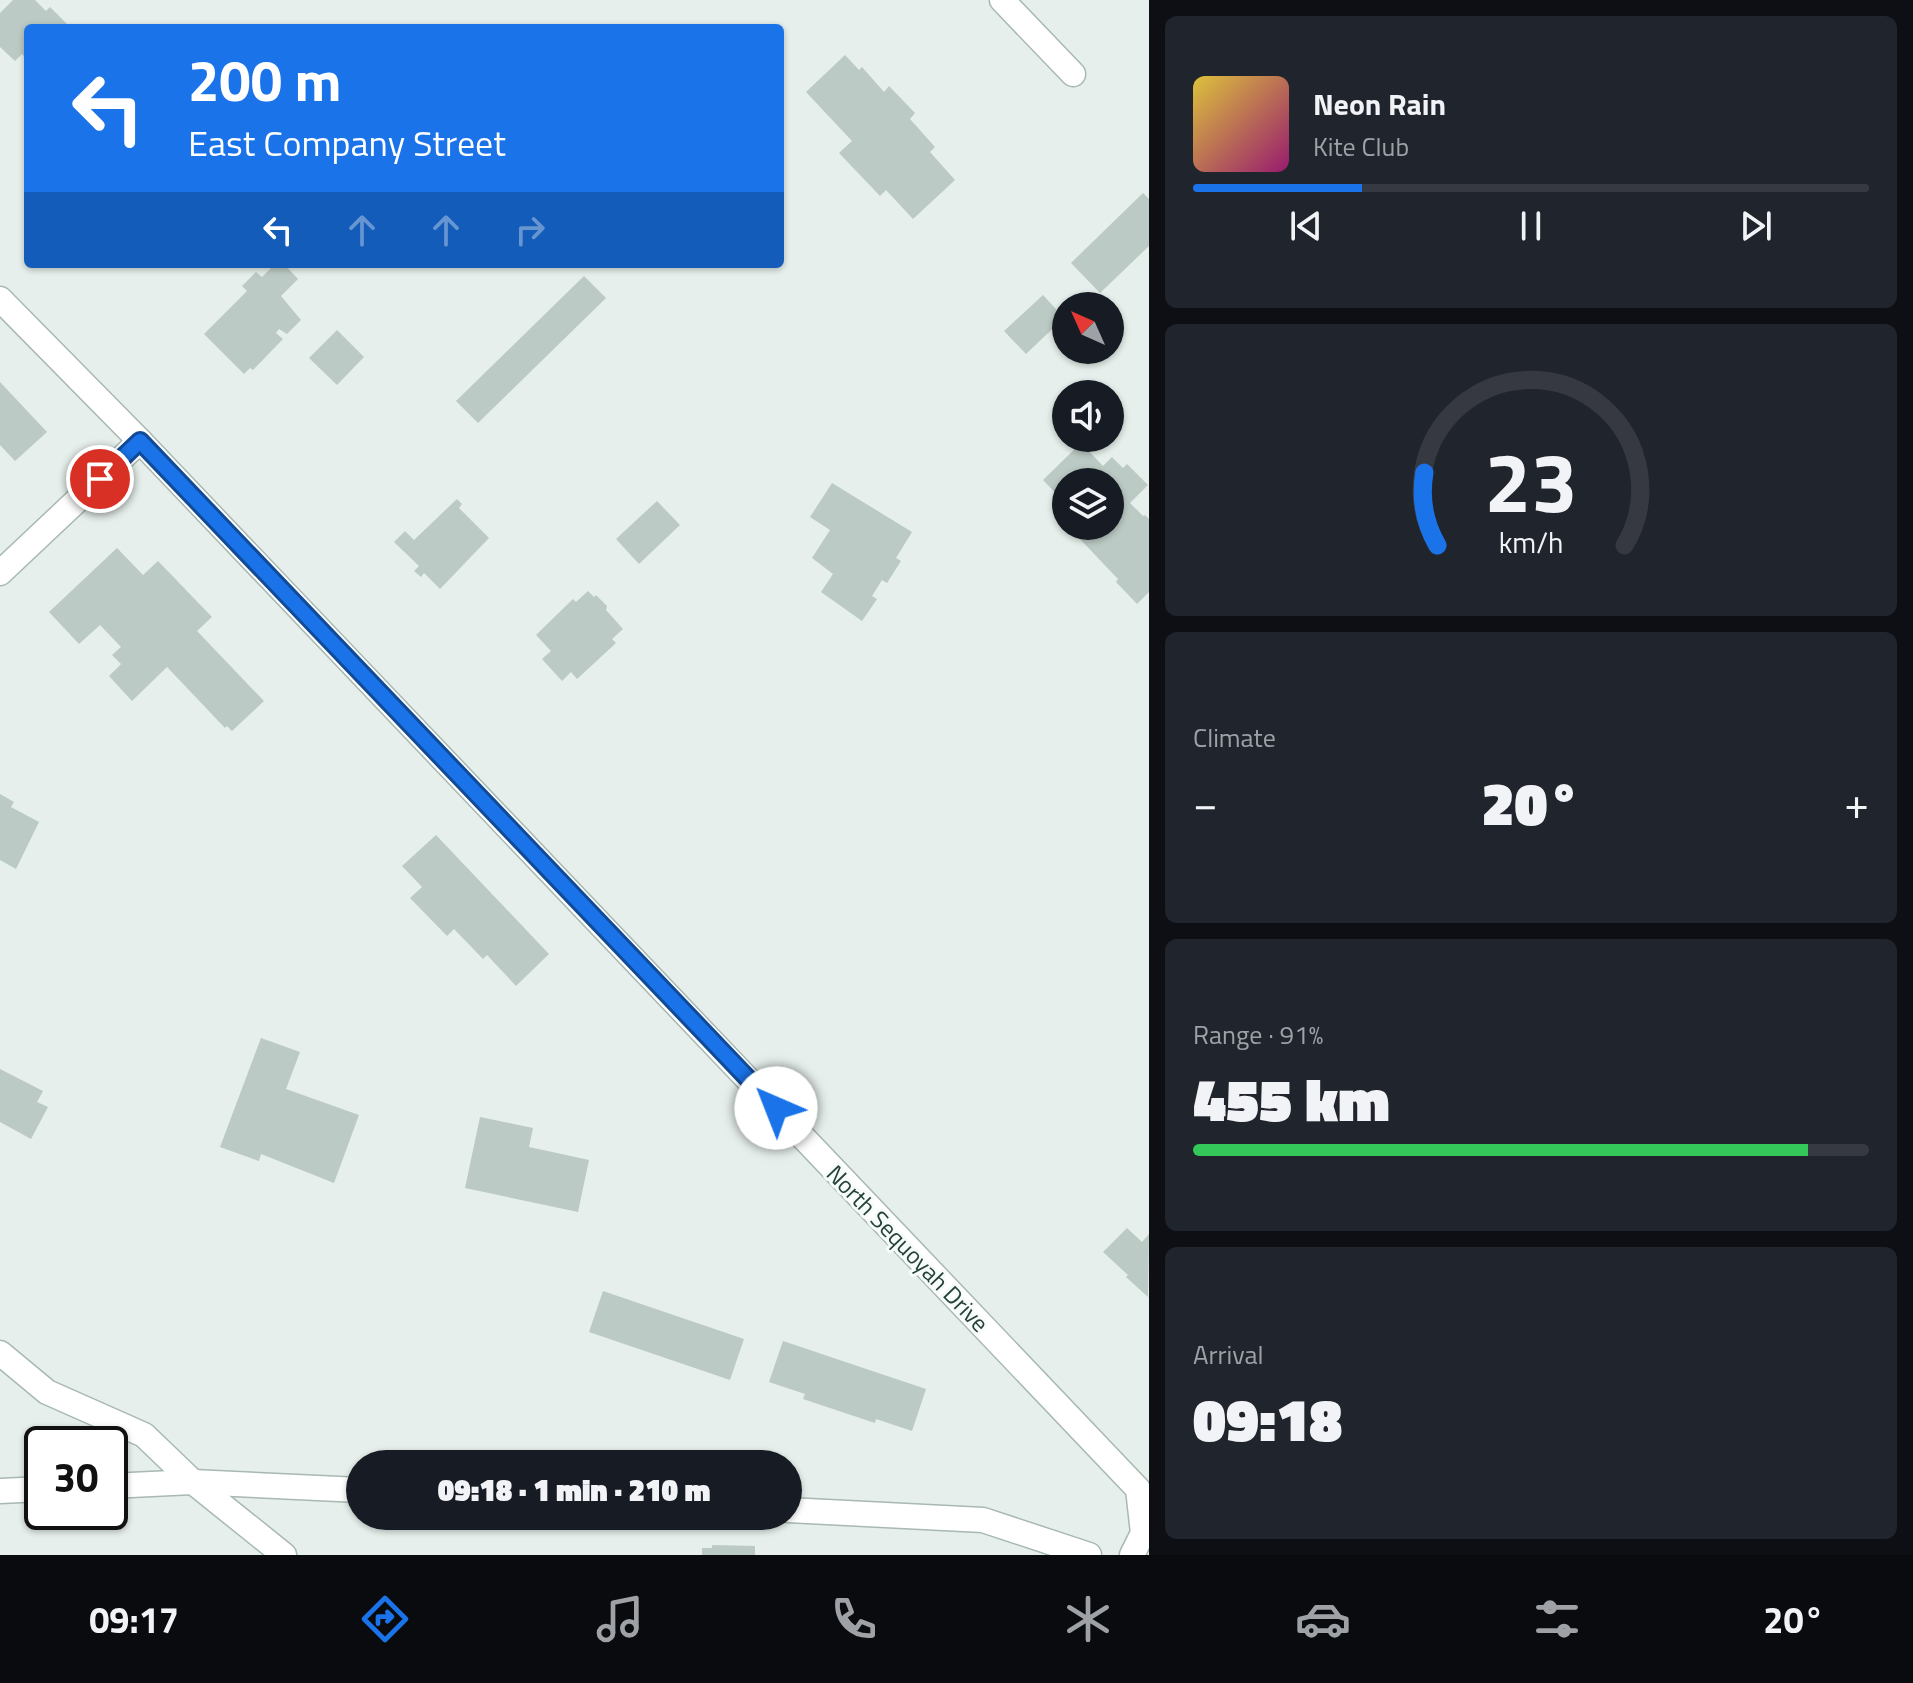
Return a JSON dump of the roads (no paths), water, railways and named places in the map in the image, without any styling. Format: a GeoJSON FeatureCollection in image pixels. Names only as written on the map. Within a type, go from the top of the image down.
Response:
{"type":"FeatureCollection","features":[{"type":"Feature","properties":{"kind":"street"},"geometry":{"type":"LineString","coordinates":[[1002,0],[1073,74]]}},
{"type":"Feature","properties":{"kind":"street","name":"North Sequoyah Drive"},"geometry":{"type":"LineString","coordinates":[[0,299],[140,441],[1138,1489],[1143,1533],[1132,1555]]}},
{"type":"Feature","properties":{"kind":"street"},"geometry":{"type":"LineString","coordinates":[[0,573],[140,441]]}},
{"type":"Feature","properties":{"kind":"street"},"geometry":{"type":"LineString","coordinates":[[0,1353],[47,1392],[144,1435],[193,1482],[284,1555]]}},
{"type":"Feature","properties":{"kind":"street"},"geometry":{"type":"LineString","coordinates":[[128,1485],[193,1482],[346,1489]]}},
{"type":"Feature","properties":{"kind":"street"},"geometry":{"type":"LineString","coordinates":[[0,1491],[24,1490]]}},
{"type":"Feature","properties":{"kind":"street"},"geometry":{"type":"LineString","coordinates":[[802,1511],[983,1520],[1089,1555]]}}]}
